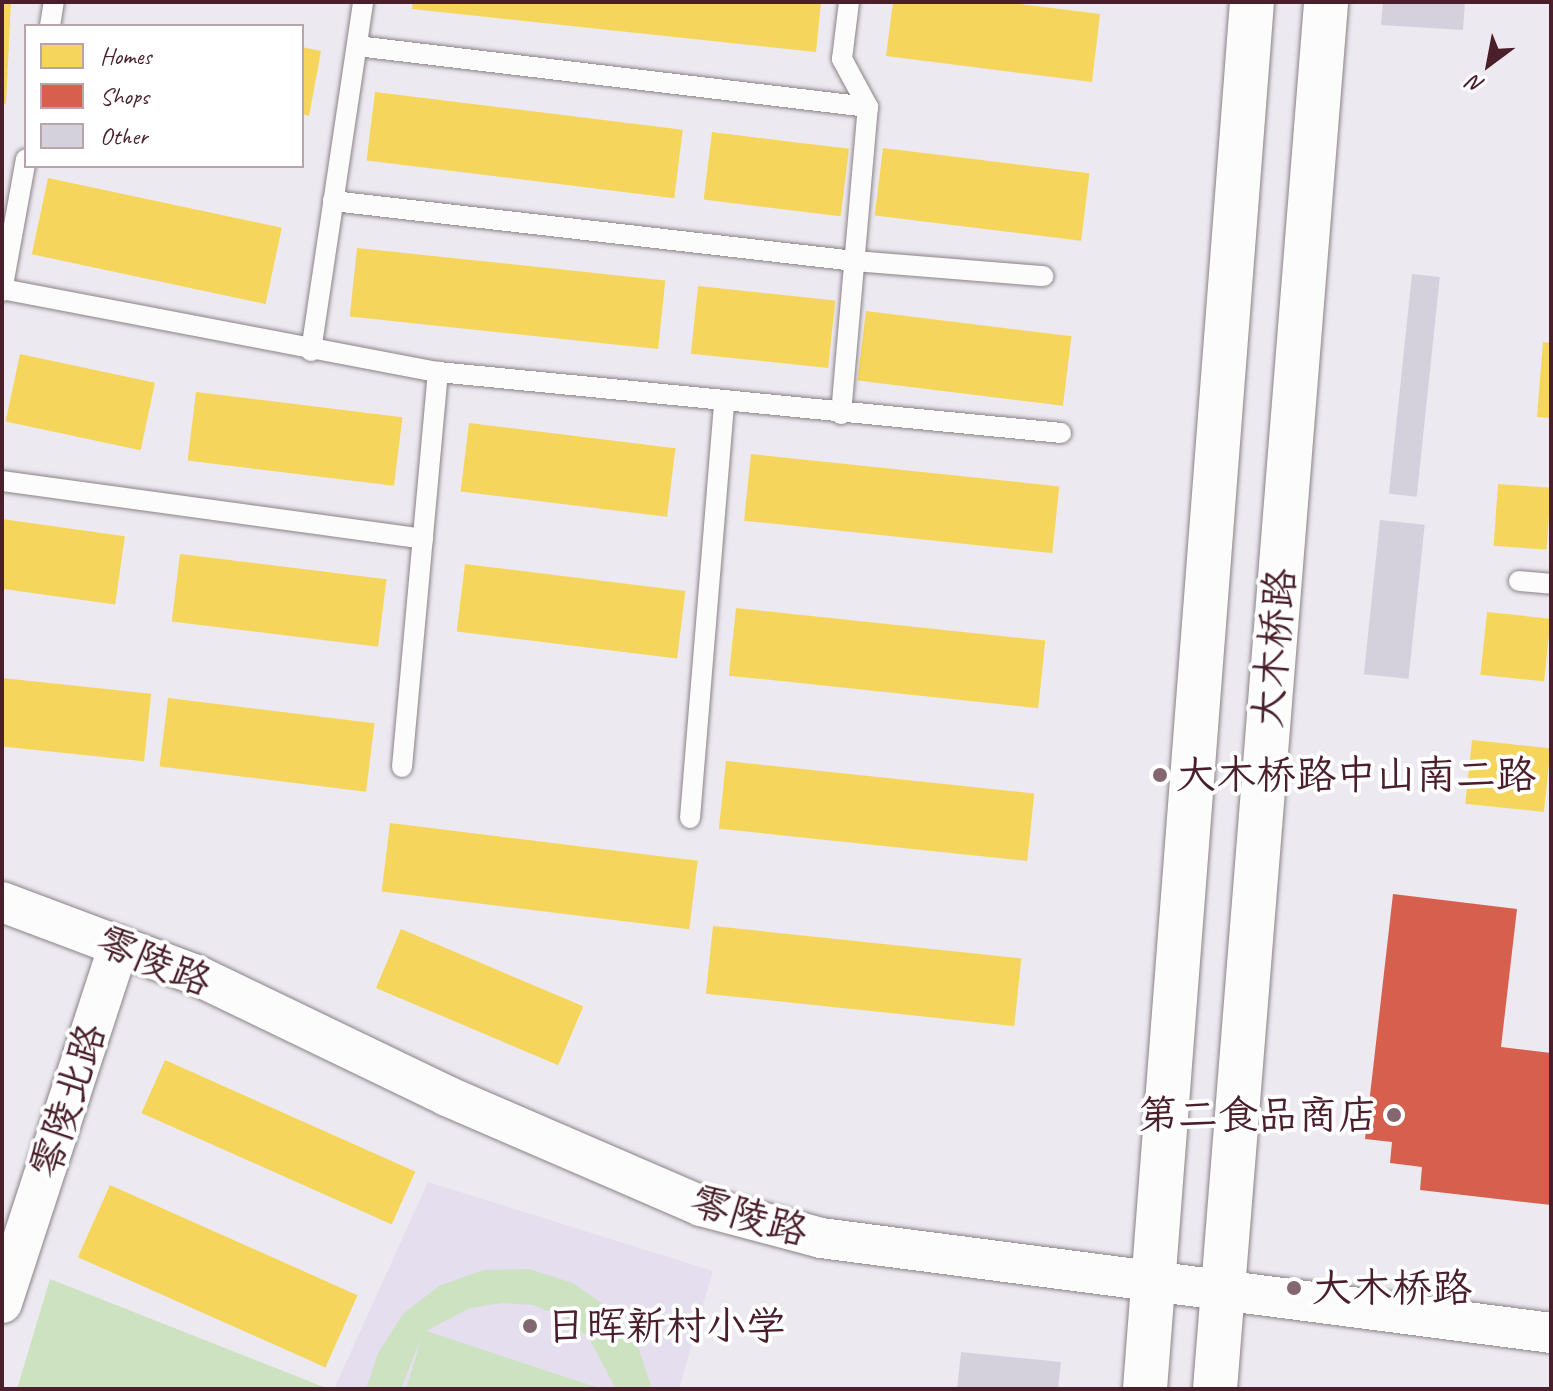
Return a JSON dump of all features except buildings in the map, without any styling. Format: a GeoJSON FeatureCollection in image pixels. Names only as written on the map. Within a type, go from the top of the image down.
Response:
{"type":"FeatureCollection","features":[{"type":"Feature","properties":{"kind":"street","name":"大木桥路"},"geometry":{"type":"LineString","coordinates":[[1145,1389],[1252,2]]}},
{"type":"Feature","properties":{"kind":"street","name":"大木桥路"},"geometry":{"type":"LineString","coordinates":[[1215,1389],[1326,2]]}},
{"type":"Feature","properties":{"kind":"street","name":"零陵路"},"geometry":{"type":"LineString","coordinates":[[2,902],[196,975],[447,1096],[701,1206],[821,1238],[1551,1333]]}},
{"type":"Feature","properties":{"kind":"street","name":"零陵北路"},"geometry":{"type":"LineString","coordinates":[[2,1303],[119,946]]}},
{"type":"Feature","properties":{"kind":"lane"},"geometry":{"type":"LineString","coordinates":[[50,24],[54,2]]}},
{"type":"Feature","properties":{"kind":"lane"},"geometry":{"type":"LineString","coordinates":[[311,351],[363,2]]}},
{"type":"Feature","properties":{"kind":"lane"},"geometry":{"type":"LineString","coordinates":[[841,414],[868,107],[842,59],[849,2]]}},
{"type":"Feature","properties":{"kind":"lane"},"geometry":{"type":"LineString","coordinates":[[357,46],[868,107]]}},
{"type":"Feature","properties":{"kind":"lane"},"geometry":{"type":"LineString","coordinates":[[24,168],[2,290],[311,351],[438,372],[841,414],[1061,433]]}},
{"type":"Feature","properties":{"kind":"lane"},"geometry":{"type":"LineString","coordinates":[[333,201],[855,261],[1043,276]]}},
{"type":"Feature","properties":{"kind":"lane"},"geometry":{"type":"LineString","coordinates":[[402,767],[438,372]]}},
{"type":"Feature","properties":{"kind":"lane"},"geometry":{"type":"LineString","coordinates":[[690,818],[724,400]]}},
{"type":"Feature","properties":{"kind":"lane"},"geometry":{"type":"LineString","coordinates":[[2,481],[423,539]]}},
{"type":"Feature","properties":{"kind":"lane"},"geometry":{"type":"LineString","coordinates":[[1519,581],[1551,584]]}},
{"type":"Feature","properties":{"kind":"shaded area","name":"日晖新村小学"},"geometry":{"type":"Polygon","coordinates":[[[428,1182],[713,1271],[679,1389],[334,1389],[428,1182]]]}},
{"type":"Feature","properties":{"kind":"green space"},"geometry":{"type":"Polygon","coordinates":[[[529,1269],[573,1283],[611,1310],[638,1347],[652,1389],[616,1389],[589,1338],[564,1318],[534,1305],[502,1303],[470,1308],[426,1331],[602,1389],[406,1389],[422,1336],[401,1389],[366,1389],[378,1353],[403,1314],[439,1286],[483,1270],[529,1269]]]}},
{"type":"Feature","properties":{"kind":"green space"},"geometry":{"type":"Polygon","coordinates":[[[50,1279],[329,1389],[17,1389],[50,1279]]]}},
{"type":"Feature","properties":{"kind":"place","name":"大木桥路中山南二路"},"geometry":{"type":"Point","coordinates":[1160,775]}},
{"type":"Feature","properties":{"kind":"place","name":"第二食品商店"},"geometry":{"type":"Point","coordinates":[1394,1115]}},
{"type":"Feature","properties":{"kind":"place","name":"大木桥路"},"geometry":{"type":"Point","coordinates":[1294,1288]}},
{"type":"Feature","properties":{"kind":"place","name":"日晖新村小学"},"geometry":{"type":"Point","coordinates":[530,1326]}}]}
